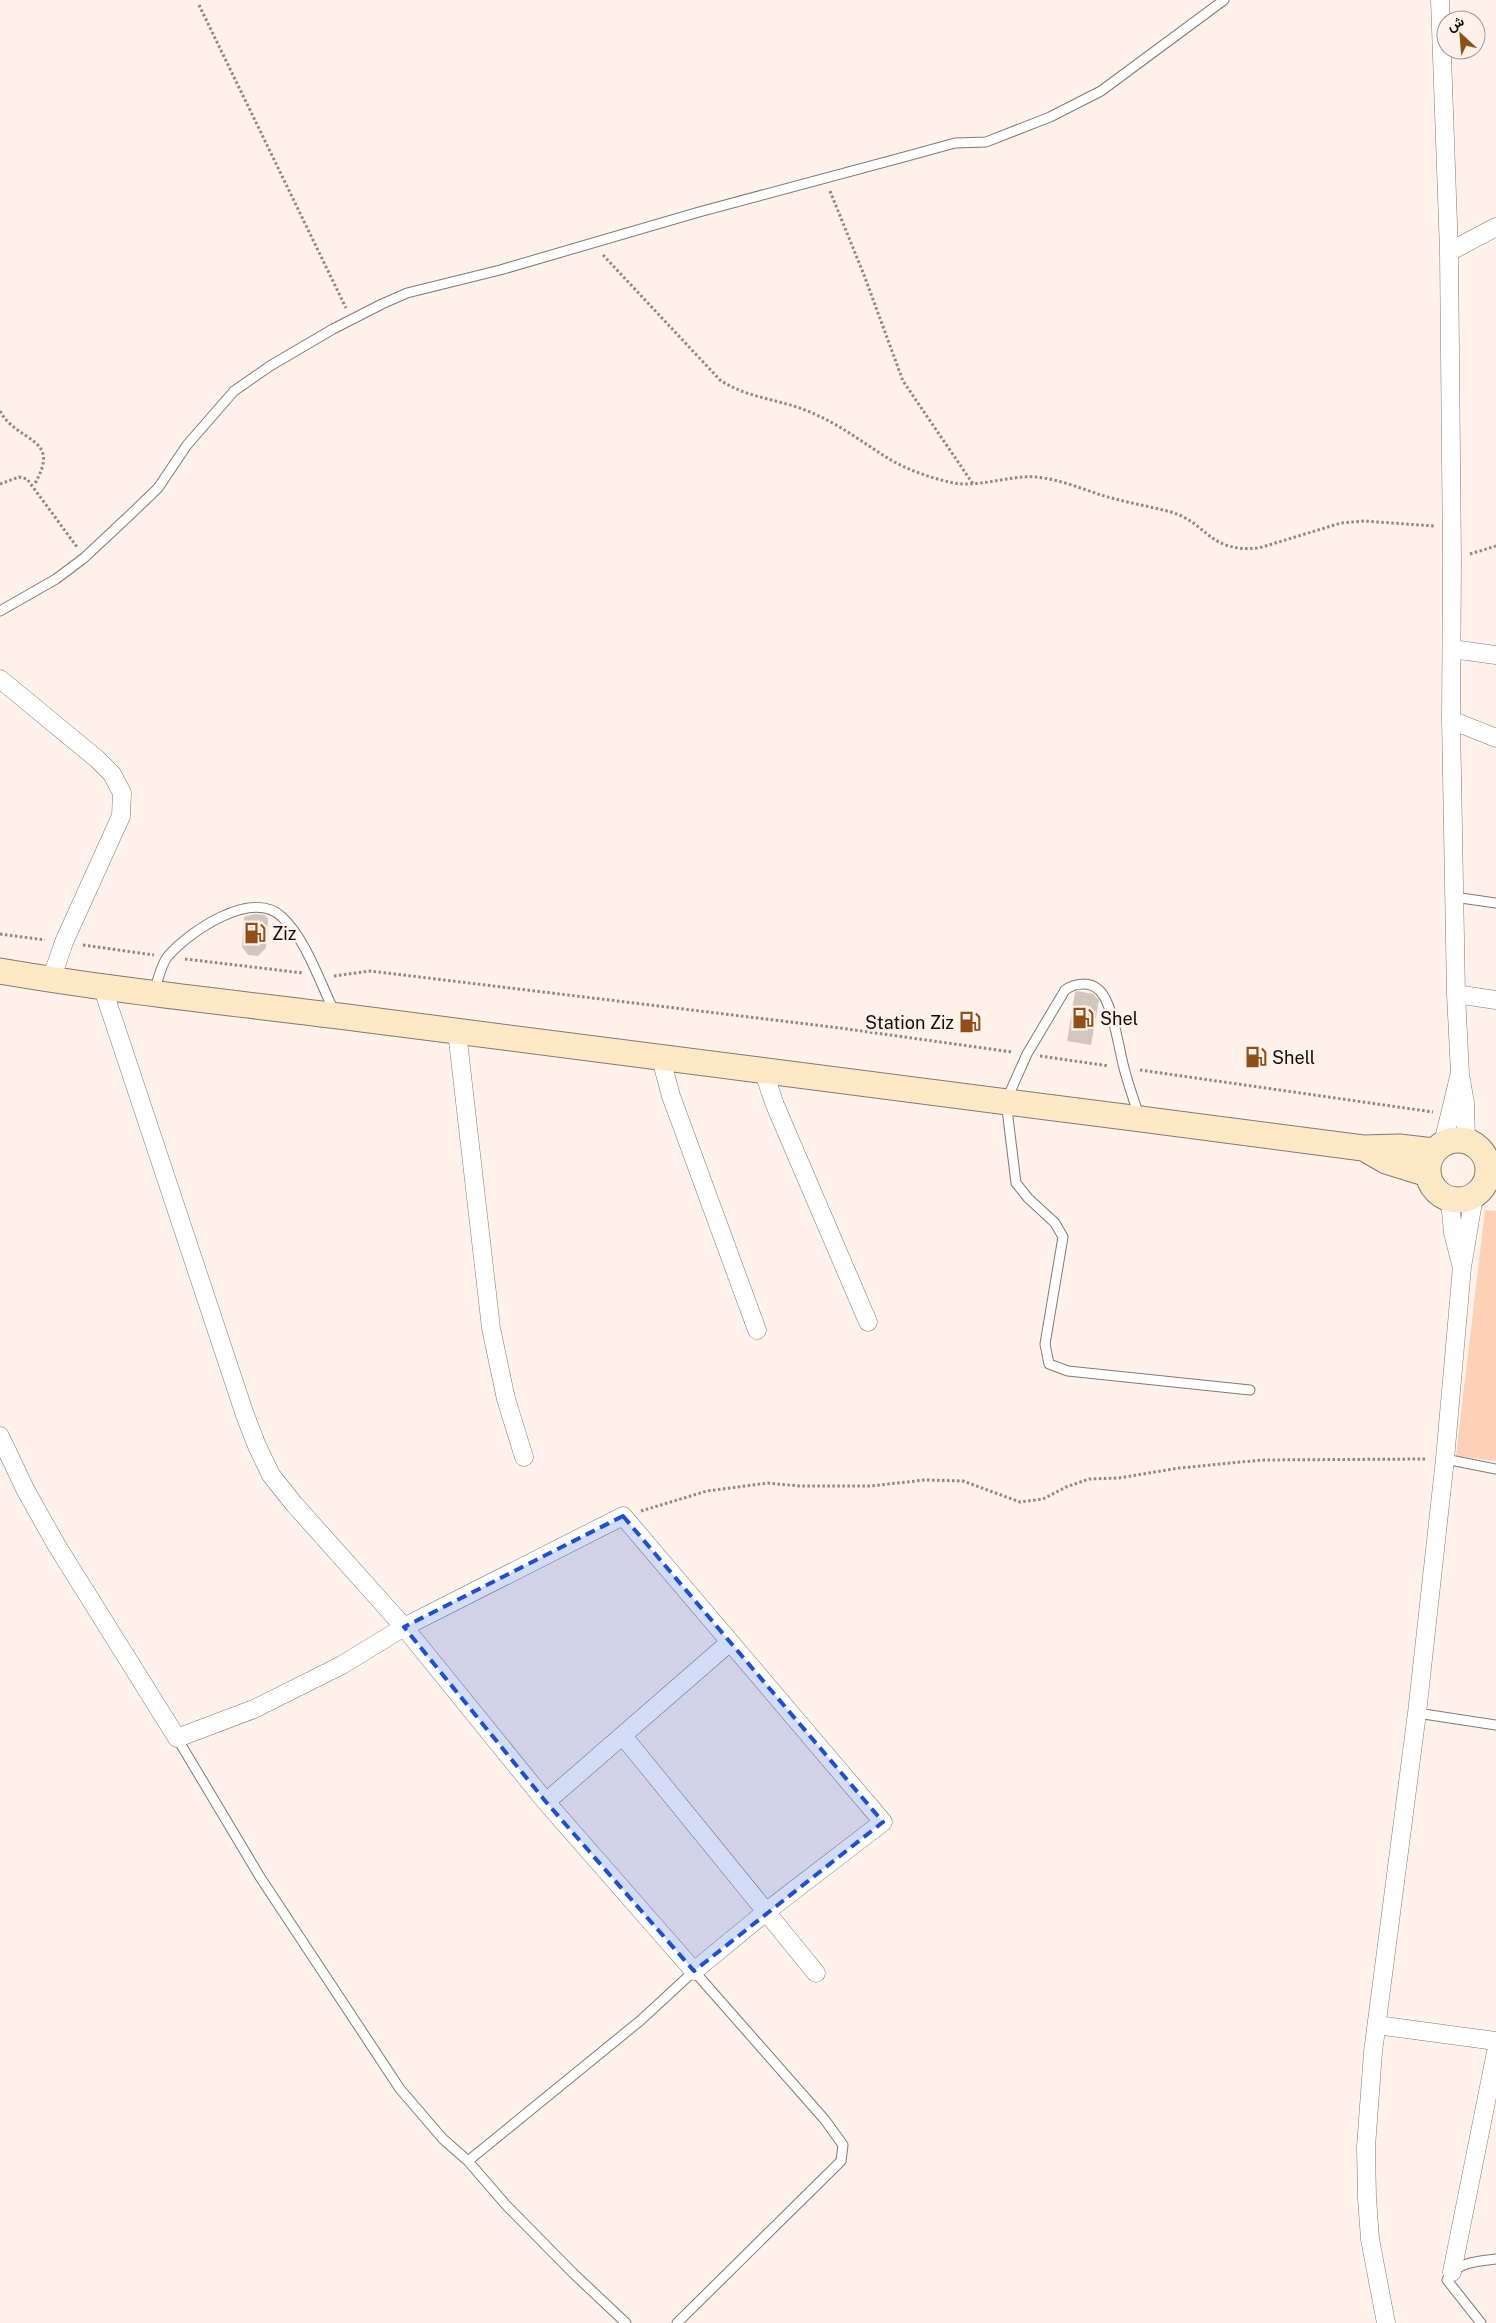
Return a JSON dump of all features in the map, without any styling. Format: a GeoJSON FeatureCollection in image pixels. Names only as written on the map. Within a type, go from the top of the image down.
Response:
{"type":"FeatureCollection","features":[{"type":"Feature","properties":{"kind":"main road"},"geometry":{"type":"LineString","coordinates":[[0,971],[153,994],[336,1016],[764,1073],[1140,1118],[1363,1148],[1399,1148],[1458,1153],[1489,1174],[1476,1191],[1440,1194],[1432,1185],[1458,1153]]}},
{"type":"Feature","properties":{"kind":"street"},"geometry":{"type":"LineString","coordinates":[[1440,0],[1449,252],[1452,559],[1451,720],[1456,994],[1460,1074],[1466,1103],[1458,1153]]}},
{"type":"Feature","properties":{"kind":"street"},"geometry":{"type":"LineString","coordinates":[[1449,252],[1496,227]]}},
{"type":"Feature","properties":{"kind":"street"},"geometry":{"type":"LineString","coordinates":[[1452,649],[1496,655]]}},
{"type":"Feature","properties":{"kind":"street"},"geometry":{"type":"LineString","coordinates":[[0,679],[97,759],[112,774],[122,793],[122,816],[64,942],[51,980]]}},
{"type":"Feature","properties":{"kind":"street"},"geometry":{"type":"LineString","coordinates":[[1451,720],[1496,738]]}},
{"type":"Feature","properties":{"kind":"street"},"geometry":{"type":"LineString","coordinates":[[0,1436],[26,1491],[62,1554],[178,1738],[254,1709],[342,1665],[404,1627],[623,1516],[883,1822],[767,1911],[694,1971],[546,1802],[404,1627],[294,1504],[271,1475],[257,1446],[102,986]]}},
{"type":"Feature","properties":{"kind":"street"},"geometry":{"type":"LineString","coordinates":[[1456,994],[1496,1000]]}},
{"type":"Feature","properties":{"kind":"street"},"geometry":{"type":"LineString","coordinates":[[457,1032],[491,1328],[506,1399],[524,1456]]}},
{"type":"Feature","properties":{"kind":"street"},"geometry":{"type":"LineString","coordinates":[[661,1059],[671,1096],[757,1330]]}},
{"type":"Feature","properties":{"kind":"street"},"geometry":{"type":"LineString","coordinates":[[764,1073],[775,1105],[868,1322]]}},
{"type":"Feature","properties":{"kind":"street"},"geometry":{"type":"LineString","coordinates":[[1458,1153],[1448,1114],[1460,1074]]}},
{"type":"Feature","properties":{"kind":"street"},"geometry":{"type":"LineString","coordinates":[[1462,1267],[1453,1233],[1476,1191]]}},
{"type":"Feature","properties":{"kind":"street"},"geometry":{"type":"LineString","coordinates":[[1386,2323],[1370,2239],[1366,2147],[1377,2025],[1417,1713],[1462,1267],[1476,1191]]}},
{"type":"Feature","properties":{"kind":"street"},"geometry":{"type":"LineString","coordinates":[[546,1802],[730,1642]]}},
{"type":"Feature","properties":{"kind":"street"},"geometry":{"type":"LineString","coordinates":[[623,1736],[816,1973]]}},
{"type":"Feature","properties":{"kind":"street"},"geometry":{"type":"LineString","coordinates":[[1377,2025],[1496,2041]]}},
{"type":"Feature","properties":{"kind":"street"},"geometry":{"type":"LineString","coordinates":[[1452,2272],[1496,2052]]}},
{"type":"Feature","properties":{"kind":"lane"},"geometry":{"type":"LineString","coordinates":[[0,611],[56,579],[84,558],[158,488],[187,445],[234,391],[270,366],[352,320],[407,293],[500,270],[699,212],[955,143],[986,142],[1050,117],[1101,91],[1224,0]]}},
{"type":"Feature","properties":{"kind":"lane"},"geometry":{"type":"LineString","coordinates":[[1454,897],[1496,903]]}},
{"type":"Feature","properties":{"kind":"lane"},"geometry":{"type":"LineString","coordinates":[[153,994],[167,957],[201,928],[218,918],[245,908],[266,909],[276,912],[293,929],[336,1016]]}},
{"type":"Feature","properties":{"kind":"lane"},"geometry":{"type":"LineString","coordinates":[[1140,1118],[1124,1068],[1114,1024],[1104,998],[1100,991],[1081,983],[1072,984],[1065,990],[1027,1054],[1006,1102],[1016,1183],[1028,1198],[1055,1223],[1063,1237],[1045,1344],[1049,1364],[1068,1371],[1250,1390]]}},
{"type":"Feature","properties":{"kind":"lane"},"geometry":{"type":"LineString","coordinates":[[1444,1459],[1496,1469]]}},
{"type":"Feature","properties":{"kind":"lane"},"geometry":{"type":"LineString","coordinates":[[1417,1713],[1496,1725]]}},
{"type":"Feature","properties":{"kind":"lane"},"geometry":{"type":"LineString","coordinates":[[178,1738],[260,1877],[400,2089],[443,2138],[468,2161],[506,2205],[574,2274],[626,2323]]}},
{"type":"Feature","properties":{"kind":"lane"},"geometry":{"type":"LineString","coordinates":[[468,2161],[628,2032],[694,1971],[824,2120],[843,2145],[841,2161],[677,2323]]}},
{"type":"Feature","properties":{"kind":"lane"},"geometry":{"type":"LineString","coordinates":[[1481,2323],[1447,2283],[1452,2272],[1463,2265],[1496,2259]]}},
{"type":"Feature","properties":{"kind":"path"},"geometry":{"type":"LineString","coordinates":[[199,5],[352,320]]}},
{"type":"Feature","properties":{"kind":"path"},"geometry":{"type":"LineString","coordinates":[[825,179],[864,275],[902,381],[973,484]]}},
{"type":"Feature","properties":{"kind":"path"},"geometry":{"type":"LineString","coordinates":[[593,243],[704,364],[730,387],[740,392],[813,413],[906,468],[951,483],[973,484],[1036,477],[1063,482],[1109,497],[1172,512],[1192,522],[1213,540],[1229,547],[1245,549],[1259,548],[1341,523],[1379,521],[1451,528]]}},
{"type":"Feature","properties":{"kind":"path"},"geometry":{"type":"LineString","coordinates":[[0,411],[9,425],[33,440],[42,451],[44,466],[33,486]]}},
{"type":"Feature","properties":{"kind":"path"},"geometry":{"type":"LineString","coordinates":[[0,484],[19,477],[27,478],[84,558]]}},
{"type":"Feature","properties":{"kind":"path"},"geometry":{"type":"LineString","coordinates":[[1452,559],[1496,546]]}},
{"type":"Feature","properties":{"kind":"path"},"geometry":{"type":"LineString","coordinates":[[370,971],[840,1028],[1448,1114]]}},
{"type":"Feature","properties":{"kind":"path"},"geometry":{"type":"LineString","coordinates":[[623,1516],[707,1491],[768,1483],[800,1486],[870,1486],[925,1480],[963,1481],[1020,1502],[1043,1499],[1066,1487],[1089,1480],[1119,1478],[1197,1466],[1262,1460],[1444,1459]]}},
{"type":"Feature","properties":{"kind":"highlighted area"},"geometry":{"type":"Polygon","coordinates":[[[623,1516],[883,1822],[694,1971],[546,1802],[404,1627],[623,1516]]]}},
{"type":"Feature","properties":{"kind":"shaded area"},"geometry":{"type":"Polygon","coordinates":[[[1485,1210],[1496,1211],[1496,1461],[1456,1456],[1485,1210]]]}},
{"type":"Feature","properties":{"kind":"building","name":"Ziz"},"geometry":{"type":"Polygon","coordinates":[[[255,914],[265,915],[268,919],[266,948],[258,956],[248,955],[242,947],[244,917],[255,914]]]}},
{"type":"Feature","properties":{"kind":"building","name":"Shel"},"geometry":{"type":"Polygon","coordinates":[[[1075,992],[1093,994],[1099,1000],[1091,1045],[1067,1041],[1075,992]]]}},
{"type":"Feature","properties":{"kind":"place","name":"Ziz"},"geometry":{"type":"Point","coordinates":[255,933]}},
{"type":"Feature","properties":{"kind":"place","name":"Shel"},"geometry":{"type":"Point","coordinates":[1083,1018]}},
{"type":"Feature","properties":{"kind":"place","name":"Station Ziz"},"geometry":{"type":"Point","coordinates":[970,1022]}},
{"type":"Feature","properties":{"kind":"place","name":"Shell"},"geometry":{"type":"Point","coordinates":[1256,1057]}}]}
